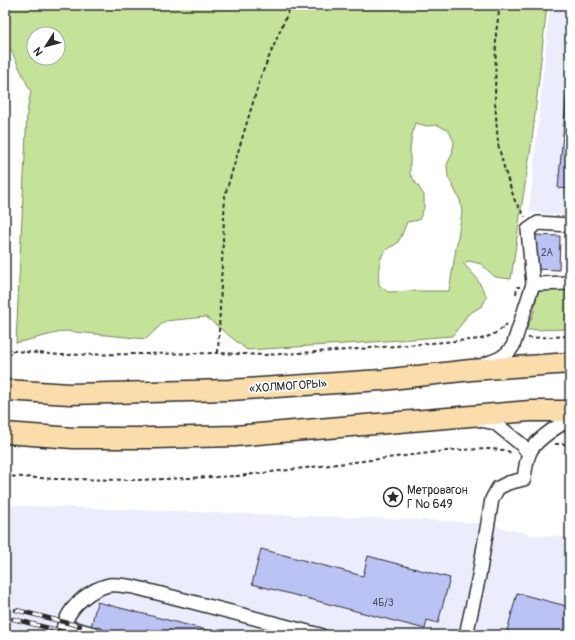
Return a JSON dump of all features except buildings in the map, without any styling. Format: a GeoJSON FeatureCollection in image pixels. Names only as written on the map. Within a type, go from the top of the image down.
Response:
{"type":"FeatureCollection","features":[{"type":"Feature","properties":{"kind":"highway","name":"«ХОЛМОГОРЫ»"},"geometry":{"type":"LineString","coordinates":[[5,390],[70,394],[230,390],[382,380],[471,370],[570,363]]}},
{"type":"Feature","properties":{"kind":"highway"},"geometry":{"type":"LineString","coordinates":[[5,433],[73,438],[235,436],[459,416],[570,410]]}},
{"type":"Feature","properties":{"kind":"lane"},"geometry":{"type":"LineString","coordinates":[[471,370],[497,360],[509,353],[513,346],[533,284],[528,230],[538,223],[570,225]]}},
{"type":"Feature","properties":{"kind":"lane"},"geometry":{"type":"LineString","coordinates":[[533,284],[570,283]]}},
{"type":"Feature","properties":{"kind":"lane"},"geometry":{"type":"LineString","coordinates":[[459,416],[495,423],[522,444],[529,454]]}},
{"type":"Feature","properties":{"kind":"lane"},"geometry":{"type":"LineString","coordinates":[[466,635],[479,576],[492,499],[498,488],[508,483],[524,479],[529,454],[533,447],[552,430],[570,419]]}},
{"type":"Feature","properties":{"kind":"lane"},"geometry":{"type":"LineString","coordinates":[[98,635],[63,631],[66,620],[71,611],[87,595],[108,586],[118,585],[134,587],[320,635]]}},
{"type":"Feature","properties":{"kind":"path"},"geometry":{"type":"LineString","coordinates":[[218,353],[225,195],[261,76],[291,5]]}},
{"type":"Feature","properties":{"kind":"path"},"geometry":{"type":"LineString","coordinates":[[500,5],[496,33],[495,102],[498,144],[515,201],[526,217],[528,230]]}},
{"type":"Feature","properties":{"kind":"path"},"geometry":{"type":"LineString","coordinates":[[515,300],[517,287],[533,284]]}},
{"type":"Feature","properties":{"kind":"path"},"geometry":{"type":"LineString","coordinates":[[5,350],[60,355],[218,353],[264,355],[319,352],[481,339],[502,329],[510,321]]}},
{"type":"Feature","properties":{"kind":"path"},"geometry":{"type":"LineString","coordinates":[[516,337],[570,336]]}},
{"type":"Feature","properties":{"kind":"path"},"geometry":{"type":"LineString","coordinates":[[553,444],[570,444]]}},
{"type":"Feature","properties":{"kind":"path"},"geometry":{"type":"LineString","coordinates":[[5,476],[55,479],[130,480],[238,476],[454,450],[506,450],[512,454]]}},
{"type":"Feature","properties":{"kind":"shaded area"},"geometry":{"type":"Polygon","coordinates":[[[550,5],[570,5],[570,216],[529,212],[550,5]]]}},
{"type":"Feature","properties":{"kind":"shaded area"},"geometry":{"type":"Polygon","coordinates":[[[5,505],[450,521],[487,524],[533,535],[570,537],[570,635],[5,635],[5,505]]]}},
{"type":"Feature","properties":{"kind":"green space"},"geometry":{"type":"Polygon","coordinates":[[[11,5],[547,5],[532,141],[511,279],[495,277],[481,264],[469,261],[463,263],[476,277],[487,297],[482,306],[467,315],[452,336],[247,350],[206,317],[165,321],[146,339],[65,331],[16,343],[27,112],[31,91],[7,42],[11,5]],[[415,123],[410,149],[410,174],[424,195],[424,208],[419,220],[407,222],[398,242],[387,249],[382,256],[379,266],[379,285],[388,292],[449,291],[462,212],[460,200],[448,177],[447,165],[452,154],[454,142],[449,131],[438,125],[427,126],[415,123]]]}},
{"type":"Feature","properties":{"kind":"green space"},"geometry":{"type":"Polygon","coordinates":[[[570,286],[570,329],[526,330],[534,312],[537,295],[540,290],[570,286]]]}},
{"type":"Feature","properties":{"kind":"railway"},"geometry":{"type":"LineString","coordinates":[[16,610],[80,626]]}},
{"type":"Feature","properties":{"kind":"railway"},"geometry":{"type":"LineString","coordinates":[[13,619],[76,635]]}},
{"type":"Feature","properties":{"kind":"railway"},"geometry":{"type":"LineString","coordinates":[[10,632],[22,635]]}},
{"type":"Feature","properties":{"kind":"place","name":"Метровагон Г № 649"},"geometry":{"type":"Point","coordinates":[393,497]}}]}
